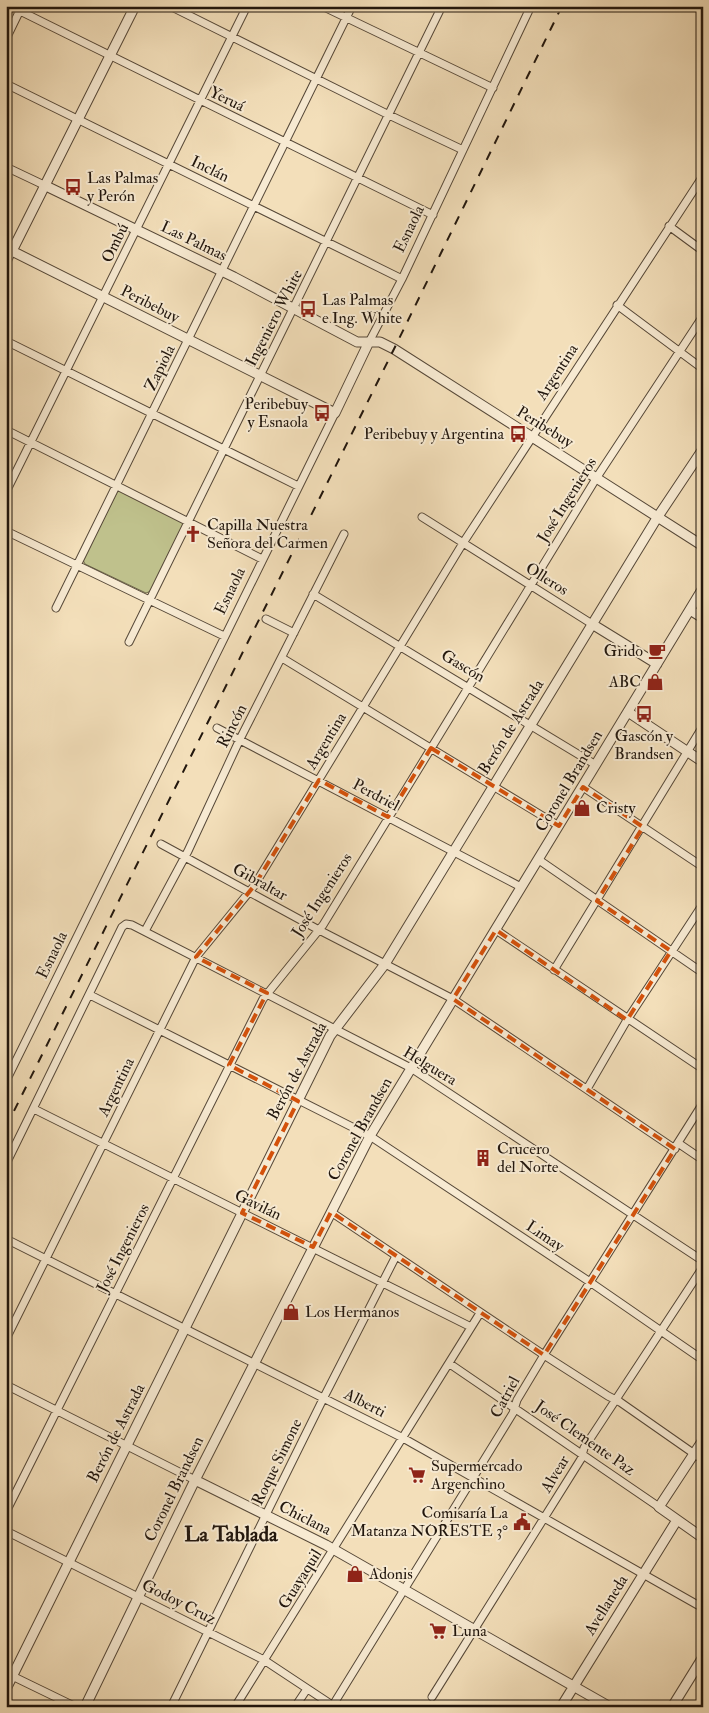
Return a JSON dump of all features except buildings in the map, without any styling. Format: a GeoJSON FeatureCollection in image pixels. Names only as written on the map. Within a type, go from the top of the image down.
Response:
{"type":"FeatureCollection","features":[{"type":"Feature","properties":{"kind":"street","name":"Yeruá"},"geometry":{"type":"LineString","coordinates":[[10,6],[21,9],[110,56],[432,216]]}},
{"type":"Feature","properties":{"kind":"street"},"geometry":{"type":"LineString","coordinates":[[6,264],[9,250],[46,186],[135,6]]}},
{"type":"Feature","properties":{"kind":"street"},"geometry":{"type":"LineString","coordinates":[[170,6],[389,116],[463,150]]}},
{"type":"Feature","properties":{"kind":"street","name":"Ombú"},"geometry":{"type":"LineString","coordinates":[[6,492],[104,298],[247,6]]}},
{"type":"Feature","properties":{"kind":"street"},"geometry":{"type":"LineString","coordinates":[[322,6],[493,88]]}},
{"type":"Feature","properties":{"kind":"street","name":"Zapiola"},"geometry":{"type":"LineString","coordinates":[[56,608],[318,79],[352,6]]}},
{"type":"Feature","properties":{"kind":"street","name":"Ingeniero White"},"geometry":{"type":"LineString","coordinates":[[129,642],[442,6]]}},
{"type":"Feature","properties":{"kind":"street","name":"Esnaola"},"geometry":{"type":"LineString","coordinates":[[6,1081],[368,344],[402,279],[531,6]]}},
{"type":"Feature","properties":{"kind":"street"},"geometry":{"type":"LineString","coordinates":[[6,39],[21,9]]}},
{"type":"Feature","properties":{"kind":"street","name":"Inclán"},"geometry":{"type":"LineString","coordinates":[[6,84],[402,279]]}},
{"type":"Feature","properties":{"kind":"street","name":"Las Palmas"},"geometry":{"type":"LineString","coordinates":[[6,167],[223,272],[357,342],[368,344]]}},
{"type":"Feature","properties":{"kind":"street","name":"Argentina"},"geometry":{"type":"LineString","coordinates":[[6,1339],[196,957],[250,892],[463,543],[531,436],[703,176]]}},
{"type":"Feature","properties":{"kind":"street"},"geometry":{"type":"LineString","coordinates":[[669,226],[703,251]]}},
{"type":"Feature","properties":{"kind":"street","name":"Peribebuy"},"geometry":{"type":"LineString","coordinates":[[9,250],[335,413]]}},
{"type":"Feature","properties":{"kind":"street"},"geometry":{"type":"LineString","coordinates":[[618,305],[703,369]]}},
{"type":"Feature","properties":{"kind":"street","name":"José Ingenieros"},"geometry":{"type":"LineString","coordinates":[[6,1512],[229,1065],[267,993],[319,930],[597,477],[703,316]]}},
{"type":"Feature","properties":{"kind":"street"},"geometry":{"type":"LineString","coordinates":[[6,340],[298,486]]}},
{"type":"Feature","properties":{"kind":"street","name":"Peribebuy"},"geometry":{"type":"LineString","coordinates":[[368,344],[380,342],[394,349],[703,546]]}},
{"type":"Feature","properties":{"kind":"street"},"geometry":{"type":"LineString","coordinates":[[6,430],[117,484],[262,559]]}},
{"type":"Feature","properties":{"kind":"street","name":"Berón de Astrada"},"geometry":{"type":"LineString","coordinates":[[6,1688],[9,1674],[69,1562],[334,1030],[385,964],[657,518],[703,449]]}},
{"type":"Feature","properties":{"kind":"street","name":"Olleros"},"geometry":{"type":"LineString","coordinates":[[422,517],[657,664]]}},
{"type":"Feature","properties":{"kind":"street"},"geometry":{"type":"LineString","coordinates":[[6,531],[224,636]]}},
{"type":"Feature","properties":{"kind":"street","name":"Rincón"},"geometry":{"type":"LineString","coordinates":[[145,931],[184,857],[240,739],[344,534]]}},
{"type":"Feature","properties":{"kind":"street","name":"Coronel Brandsen"},"geometry":{"type":"LineString","coordinates":[[85,1707],[195,1480],[370,1136],[703,588]]}},
{"type":"Feature","properties":{"kind":"street","name":"Gascón"},"geometry":{"type":"LineString","coordinates":[[313,594],[596,765]]}},
{"type":"Feature","properties":{"kind":"street"},"geometry":{"type":"LineString","coordinates":[[690,610],[703,618]]}},
{"type":"Feature","properties":{"kind":"street"},"geometry":{"type":"LineString","coordinates":[[266,619],[294,633]]}},
{"type":"Feature","properties":{"kind":"street"},"geometry":{"type":"LineString","coordinates":[[282,658],[559,826]]}},
{"type":"Feature","properties":{"kind":"street"},"geometry":{"type":"LineString","coordinates":[[628,712],[703,762]]}},
{"type":"Feature","properties":{"kind":"street"},"geometry":{"type":"LineString","coordinates":[[554,970],[703,726]]}},
{"type":"Feature","properties":{"kind":"street","name":"Perdriel"},"geometry":{"type":"LineString","coordinates":[[217,728],[521,887]]}},
{"type":"Feature","properties":{"kind":"street"},"geometry":{"type":"LineString","coordinates":[[583,787],[703,867]]}},
{"type":"Feature","properties":{"kind":"street","name":"Gibraltar"},"geometry":{"type":"LineString","coordinates":[[161,844],[319,930],[453,999],[587,1089],[676,1146],[703,1160]]}},
{"type":"Feature","properties":{"kind":"street"},"geometry":{"type":"LineString","coordinates":[[539,860],[597,902],[703,973]]}},
{"type":"Feature","properties":{"kind":"street"},"geometry":{"type":"LineString","coordinates":[[587,1089],[627,1020],[703,904]]}},
{"type":"Feature","properties":{"kind":"street","name":"Helguera"},"geometry":{"type":"LineString","coordinates":[[90,995],[122,927],[126,924],[145,931],[411,1068],[703,1261]]}},
{"type":"Feature","properties":{"kind":"street"},"geometry":{"type":"LineString","coordinates":[[496,930],[627,1020],[703,1069]]}},
{"type":"Feature","properties":{"kind":"street"},"geometry":{"type":"LineString","coordinates":[[6,1164],[90,995]]}},
{"type":"Feature","properties":{"kind":"street","name":"Limay"},"geometry":{"type":"LineString","coordinates":[[90,995],[370,1136],[590,1282],[703,1360]]}},
{"type":"Feature","properties":{"kind":"street","name":"Catriel"},"geometry":{"type":"LineString","coordinates":[[334,1706],[474,1478],[544,1355],[703,1103]]}},
{"type":"Feature","properties":{"kind":"street","name":"Gavilán"},"geometry":{"type":"LineString","coordinates":[[34,1109],[172,1180],[314,1247],[382,1284],[471,1328]]}},
{"type":"Feature","properties":{"kind":"street"},"geometry":{"type":"LineString","coordinates":[[331,1212],[480,1313],[615,1399],[703,1460]]}},
{"type":"Feature","properties":{"kind":"street","name":"Alberti"},"geometry":{"type":"LineString","coordinates":[[6,1240],[116,1293],[403,1438],[703,1608]]}},
{"type":"Feature","properties":{"kind":"street","name":"Roque Simone"},"geometry":{"type":"LineString","coordinates":[[171,1707],[396,1256]]}},
{"type":"Feature","properties":{"kind":"street","name":"Alvear"},"geometry":{"type":"LineString","coordinates":[[432,1697],[545,1518],[615,1399],[703,1267]]}},
{"type":"Feature","properties":{"kind":"street","name":"Guayaquil"},"geometry":{"type":"LineString","coordinates":[[235,1707],[335,1550],[480,1313]]}},
{"type":"Feature","properties":{"kind":"street","name":"José Clemente Paz"},"geometry":{"type":"LineString","coordinates":[[450,1364],[703,1538]]}},
{"type":"Feature","properties":{"kind":"street","name":"Chiclana"},"geometry":{"type":"LineString","coordinates":[[6,1385],[335,1550],[610,1707]]}},
{"type":"Feature","properties":{"kind":"street"},"geometry":{"type":"LineString","coordinates":[[658,1507],[703,1440]]}},
{"type":"Feature","properties":{"kind":"street","name":"Avellaneda"},"geometry":{"type":"LineString","coordinates":[[561,1707],[677,1520]]}},
{"type":"Feature","properties":{"kind":"street","name":"Godoy Cruz"},"geometry":{"type":"LineString","coordinates":[[6,1531],[264,1660],[334,1706]]}},
{"type":"Feature","properties":{"kind":"street"},"geometry":{"type":"LineString","coordinates":[[672,1707],[703,1657]]}},
{"type":"Feature","properties":{"kind":"street"},"geometry":{"type":"LineString","coordinates":[[9,1674],[76,1707]]}},
{"type":"Feature","properties":{"kind":"street"},"geometry":{"type":"LineString","coordinates":[[296,1707],[307,1689]]}},
{"type":"Feature","properties":{"kind":"highlighted area"},"geometry":{"type":"Polygon","coordinates":[[[431,748],[559,826],[583,787],[643,827],[597,901],[671,951],[627,1020],[496,930],[453,999],[675,1149],[544,1355],[331,1212],[313,1247],[242,1213],[298,1101],[229,1065],[267,993],[196,957],[254,886],[319,780],[388,817],[431,748]]]}},
{"type":"Feature","properties":{"kind":"green space"},"geometry":{"type":"Polygon","coordinates":[[[118,490],[185,522],[151,591],[146,593],[85,564],[83,560],[118,490]]]}},
{"type":"Feature","properties":{"kind":"railway"},"geometry":{"type":"LineString","coordinates":[[6,1127],[394,349],[562,6]]}},
{"type":"Feature","properties":{"kind":"place","name":"Las Palmas y Perón"},"geometry":{"type":"Point","coordinates":[73,187]}},
{"type":"Feature","properties":{"kind":"place","name":"Las Palmas e Ing. White"},"geometry":{"type":"Point","coordinates":[308,309]}},
{"type":"Feature","properties":{"kind":"place","name":"Peribebuy y Esnaola"},"geometry":{"type":"Point","coordinates":[322,413]}},
{"type":"Feature","properties":{"kind":"place","name":"Peribebuy y Argentina"},"geometry":{"type":"Point","coordinates":[518,434]}},
{"type":"Feature","properties":{"kind":"place","name":"Capilla Nuestra Señora del Carmen"},"geometry":{"type":"Point","coordinates":[193,534]}},
{"type":"Feature","properties":{"kind":"place","name":"Grido"},"geometry":{"type":"Point","coordinates":[657,651]}},
{"type":"Feature","properties":{"kind":"place","name":"ABC"},"geometry":{"type":"Point","coordinates":[655,682]}},
{"type":"Feature","properties":{"kind":"place","name":"Gascón y Brandsen"},"geometry":{"type":"Point","coordinates":[644,714]}},
{"type":"Feature","properties":{"kind":"place","name":"Cristy"},"geometry":{"type":"Point","coordinates":[582,808]}},
{"type":"Feature","properties":{"kind":"place","name":"Crucero del Norte"},"geometry":{"type":"Point","coordinates":[483,1158]}},
{"type":"Feature","properties":{"kind":"place","name":"Los Hermanos"},"geometry":{"type":"Point","coordinates":[291,1312]}},
{"type":"Feature","properties":{"kind":"place","name":"Supermercado Argenchino"},"geometry":{"type":"Point","coordinates":[417,1475]}},
{"type":"Feature","properties":{"kind":"place","name":"Comisaría La Matanza NORESTE 3°"},"geometry":{"type":"Point","coordinates":[522,1522]}},
{"type":"Feature","properties":{"kind":"place","name":"Adonis"},"geometry":{"type":"Point","coordinates":[355,1574]}},
{"type":"Feature","properties":{"kind":"place","name":"Luna"},"geometry":{"type":"Point","coordinates":[438,1631]}},
{"type":"Feature","properties":{"kind":"district","name":"La Tablada"},"geometry":{"type":"Point","coordinates":[231,1534]}}]}
